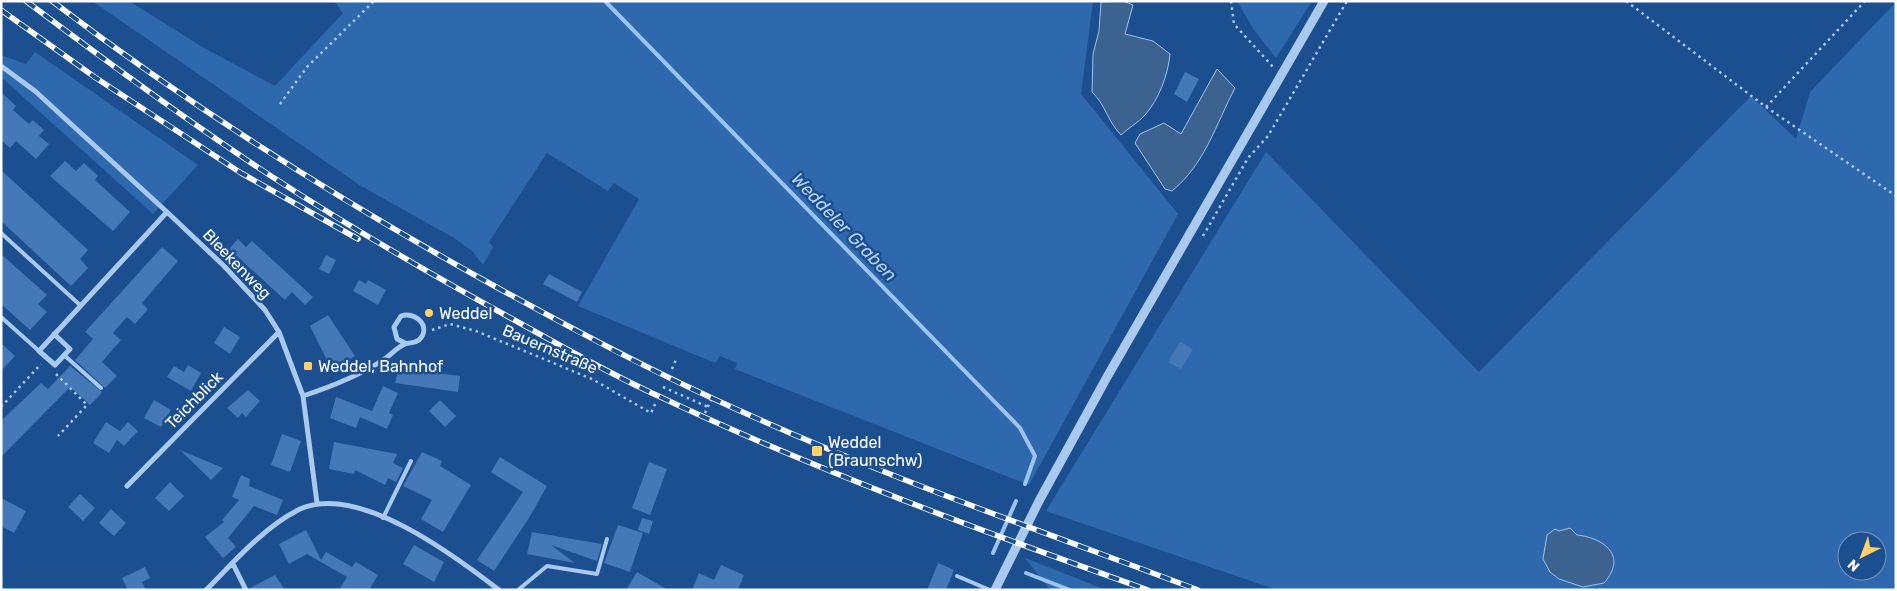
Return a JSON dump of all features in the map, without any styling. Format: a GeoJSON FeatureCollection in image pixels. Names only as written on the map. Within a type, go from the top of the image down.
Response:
{"type":"FeatureCollection","features":[{"type":"Feature","properties":{"kind":"street"},"geometry":{"type":"LineString","coordinates":[[995,590],[1059,463],[1324,1]]}},
{"type":"Feature","properties":{"kind":"street","name":"Bleekenweg"},"geometry":{"type":"LineString","coordinates":[[1,66],[35,91],[167,212],[247,289],[279,332],[303,396]]}},
{"type":"Feature","properties":{"kind":"street"},"geometry":{"type":"LineString","coordinates":[[54,334],[70,349],[55,365],[39,351],[54,334],[80,305],[167,212]]}},
{"type":"Feature","properties":{"kind":"street"},"geometry":{"type":"LineString","coordinates":[[401,316],[416,316],[423,330],[420,339],[410,344],[405,343],[395,334],[396,322],[401,316]]}},
{"type":"Feature","properties":{"kind":"street","name":"Teichblick"},"geometry":{"type":"LineString","coordinates":[[127,486],[279,332]]}},
{"type":"Feature","properties":{"kind":"street"},"geometry":{"type":"LineString","coordinates":[[317,503],[303,396],[354,376],[384,360],[405,343]]}},
{"type":"Feature","properties":{"kind":"street"},"geometry":{"type":"LineString","coordinates":[[206,590],[232,564],[282,520],[299,510],[317,503],[340,503],[383,518],[436,544],[499,590]]}},
{"type":"Feature","properties":{"kind":"street"},"geometry":{"type":"LineString","coordinates":[[232,564],[246,590]]}},
{"type":"Feature","properties":{"kind":"lane"},"geometry":{"type":"LineString","coordinates":[[1,233],[80,305]]}},
{"type":"Feature","properties":{"kind":"lane"},"geometry":{"type":"LineString","coordinates":[[1,317],[39,351]]}},
{"type":"Feature","properties":{"kind":"lane"},"geometry":{"type":"LineString","coordinates":[[64,355],[101,388]]}},
{"type":"Feature","properties":{"kind":"lane"},"geometry":{"type":"LineString","coordinates":[[383,518],[411,461]]}},
{"type":"Feature","properties":{"kind":"lane"},"geometry":{"type":"LineString","coordinates":[[518,590],[547,566],[597,574],[606,539]]}},
{"type":"Feature","properties":{"kind":"lane"},"geometry":{"type":"LineString","coordinates":[[957,576],[990,590]]}},
{"type":"Feature","properties":{"kind":"path"},"geometry":{"type":"LineString","coordinates":[[280,104],[306,67],[374,1]]}},
{"type":"Feature","properties":{"kind":"path"},"geometry":{"type":"LineString","coordinates":[[1230,1],[1234,24],[1270,65],[1282,73]]}},
{"type":"Feature","properties":{"kind":"path"},"geometry":{"type":"LineString","coordinates":[[1200,241],[1248,158],[1268,136],[1347,1]]}},
{"type":"Feature","properties":{"kind":"path"},"geometry":{"type":"LineString","coordinates":[[1626,1],[1766,108],[1896,196]]}},
{"type":"Feature","properties":{"kind":"path"},"geometry":{"type":"LineString","coordinates":[[1766,108],[1865,1]]}},
{"type":"Feature","properties":{"kind":"path","name":"Bauernstraße"},"geometry":{"type":"LineString","coordinates":[[423,330],[435,330],[450,324],[476,332],[592,379],[651,413],[656,402]]}},
{"type":"Feature","properties":{"kind":"path"},"geometry":{"type":"LineString","coordinates":[[672,369],[677,357]]}},
{"type":"Feature","properties":{"kind":"path"},"geometry":{"type":"LineString","coordinates":[[1,407],[47,358]]}},
{"type":"Feature","properties":{"kind":"path"},"geometry":{"type":"LineString","coordinates":[[55,365],[56,376],[87,405],[58,436]]}},
{"type":"Feature","properties":{"kind":"path"},"geometry":{"type":"LineString","coordinates":[[663,387],[708,407]]}},
{"type":"Feature","properties":{"kind":"path"},"geometry":{"type":"LineString","coordinates":[[705,413],[711,400]]}},
{"type":"Feature","properties":{"kind":"shaded area"},"geometry":{"type":"Polygon","coordinates":[[[92,1],[129,1],[204,48],[275,86],[343,13],[334,1],[1093,1],[1081,94],[1178,214],[1029,485],[735,369],[737,363],[720,356],[715,363],[578,306],[639,199],[614,183],[608,191],[547,153],[489,242],[493,247],[483,265],[472,251],[454,238],[361,186],[92,1]]]}},
{"type":"Feature","properties":{"kind":"shaded area"},"geometry":{"type":"Polygon","coordinates":[[[1123,1],[1133,5],[1125,34],[1153,41],[1170,54],[1165,78],[1155,102],[1142,118],[1121,135],[1092,92],[1093,54],[1099,31],[1101,2],[1123,1]]]}},
{"type":"Feature","properties":{"kind":"shaded area"},"geometry":{"type":"Polygon","coordinates":[[[1237,1],[1312,1],[1276,58],[1254,30],[1237,1]]]}},
{"type":"Feature","properties":{"kind":"shaded area"},"geometry":{"type":"Polygon","coordinates":[[[1896,2],[1896,590],[1277,590],[1046,511],[1266,152],[1479,372],[1751,96],[1796,139],[1810,92],[1896,2]]]}},
{"type":"Feature","properties":{"kind":"shaded area"},"geometry":{"type":"Polygon","coordinates":[[[35,52],[198,165],[153,214],[1,77],[1,55],[26,64],[35,52]]]}},
{"type":"Feature","properties":{"kind":"shaded area"},"geometry":{"type":"Polygon","coordinates":[[[1217,69],[1235,88],[1209,143],[1193,169],[1172,191],[1165,189],[1135,143],[1140,134],[1164,123],[1181,134],[1217,69]]]}},
{"type":"Feature","properties":{"kind":"shaded area"},"geometry":{"type":"Polygon","coordinates":[[[1570,528],[1577,535],[1596,540],[1610,550],[1614,565],[1604,583],[1583,587],[1559,579],[1550,572],[1543,559],[1547,535],[1555,529],[1559,531],[1570,528]]]}},
{"type":"Feature","properties":{"kind":"shaded area"},"geometry":{"type":"Polygon","coordinates":[[[1025,558],[1106,590],[1050,590],[1025,558]]]}},
{"type":"Feature","properties":{"kind":"building"},"geometry":{"type":"Polygon","coordinates":[[[1185,72],[1199,79],[1187,102],[1174,94],[1185,72]]]}},
{"type":"Feature","properties":{"kind":"building"},"geometry":{"type":"Polygon","coordinates":[[[1,92],[16,106],[13,110],[29,124],[33,120],[44,130],[39,136],[49,144],[36,159],[16,141],[10,148],[1,140],[1,92]]]}},
{"type":"Feature","properties":{"kind":"building"},"geometry":{"type":"Polygon","coordinates":[[[65,161],[76,171],[84,163],[98,176],[95,180],[130,212],[113,231],[50,176],[65,161]]]}},
{"type":"Feature","properties":{"kind":"building"},"geometry":{"type":"Polygon","coordinates":[[[1,170],[88,250],[80,259],[88,268],[71,286],[1,221],[1,170]]]}},
{"type":"Feature","properties":{"kind":"building"},"geometry":{"type":"Polygon","coordinates":[[[238,239],[246,247],[252,241],[313,297],[305,305],[292,292],[285,300],[229,249],[238,239]]]}},
{"type":"Feature","properties":{"kind":"building"},"geometry":{"type":"Polygon","coordinates":[[[162,247],[178,261],[142,303],[148,309],[135,324],[127,317],[113,333],[121,340],[102,362],[117,376],[105,388],[75,360],[93,339],[85,332],[162,247]]]}},
{"type":"Feature","properties":{"kind":"building"},"geometry":{"type":"Polygon","coordinates":[[[1,254],[47,295],[38,304],[47,312],[30,330],[1,304],[1,254]]]}},
{"type":"Feature","properties":{"kind":"building"},"geometry":{"type":"Polygon","coordinates":[[[326,255],[336,260],[329,274],[319,269],[326,255]]]}},
{"type":"Feature","properties":{"kind":"building"},"geometry":{"type":"Polygon","coordinates":[[[549,274],[582,292],[577,302],[543,284],[549,274]]]}},
{"type":"Feature","properties":{"kind":"building"},"geometry":{"type":"Polygon","coordinates":[[[359,280],[366,284],[368,280],[386,290],[378,305],[353,291],[359,280]]]}},
{"type":"Feature","properties":{"kind":"building"},"geometry":{"type":"Polygon","coordinates":[[[328,315],[355,356],[332,370],[310,326],[328,315]]]}},
{"type":"Feature","properties":{"kind":"building"},"geometry":{"type":"Polygon","coordinates":[[[224,327],[240,337],[230,354],[214,343],[224,327]]]}},
{"type":"Feature","properties":{"kind":"building"},"geometry":{"type":"Polygon","coordinates":[[[1180,342],[1193,349],[1181,369],[1168,362],[1180,342]]]}},
{"type":"Feature","properties":{"kind":"building"},"geometry":{"type":"Polygon","coordinates":[[[1,343],[15,356],[1,371],[1,343]]]}},
{"type":"Feature","properties":{"kind":"building"},"geometry":{"type":"Polygon","coordinates":[[[405,364],[420,367],[419,371],[460,376],[458,392],[395,383],[398,371],[403,372],[405,364]]]}},
{"type":"Feature","properties":{"kind":"building"},"geometry":{"type":"Polygon","coordinates":[[[188,365],[201,373],[191,391],[167,377],[174,366],[184,372],[188,365]]]}},
{"type":"Feature","properties":{"kind":"building"},"geometry":{"type":"Polygon","coordinates":[[[70,366],[102,392],[90,405],[70,387],[1,457],[1,421],[41,383],[48,389],[70,366]]]}},
{"type":"Feature","properties":{"kind":"building"},"geometry":{"type":"Polygon","coordinates":[[[383,386],[398,393],[389,413],[393,415],[387,429],[360,417],[356,428],[330,418],[336,397],[372,411],[383,386]]]}},
{"type":"Feature","properties":{"kind":"building"},"geometry":{"type":"Polygon","coordinates":[[[248,390],[260,401],[246,417],[242,413],[238,418],[227,408],[248,390]]]}},
{"type":"Feature","properties":{"kind":"building"},"geometry":{"type":"Polygon","coordinates":[[[154,400],[171,410],[161,427],[144,418],[154,400]]]}},
{"type":"Feature","properties":{"kind":"building"},"geometry":{"type":"Polygon","coordinates":[[[440,400],[456,416],[445,427],[429,411],[440,400]]]}},
{"type":"Feature","properties":{"kind":"building"},"geometry":{"type":"Polygon","coordinates":[[[106,422],[120,431],[128,422],[138,431],[124,446],[117,440],[109,453],[93,443],[106,422]]]}},
{"type":"Feature","properties":{"kind":"building"},"geometry":{"type":"Polygon","coordinates":[[[282,434],[301,441],[290,472],[271,465],[282,434]]]}},
{"type":"Feature","properties":{"kind":"building"},"geometry":{"type":"Polygon","coordinates":[[[334,442],[397,454],[393,463],[403,468],[396,482],[388,478],[385,485],[355,470],[354,474],[329,469],[334,442]]]}},
{"type":"Feature","properties":{"kind":"building"},"geometry":{"type":"Polygon","coordinates":[[[180,450],[223,468],[211,480],[180,450]]]}},
{"type":"Feature","properties":{"kind":"building"},"geometry":{"type":"Polygon","coordinates":[[[422,452],[442,461],[440,466],[471,485],[443,532],[421,519],[432,500],[403,486],[422,452]]]}},
{"type":"Feature","properties":{"kind":"building"},"geometry":{"type":"Polygon","coordinates":[[[500,457],[547,486],[529,518],[494,571],[477,560],[523,492],[491,472],[500,457]]]}},
{"type":"Feature","properties":{"kind":"building"},"geometry":{"type":"Polygon","coordinates":[[[649,462],[667,469],[650,515],[632,508],[649,462]]]}},
{"type":"Feature","properties":{"kind":"building"},"geometry":{"type":"Polygon","coordinates":[[[241,475],[250,479],[249,486],[283,500],[277,515],[254,506],[228,538],[236,547],[223,558],[205,537],[224,522],[222,520],[239,500],[232,497],[241,475]]]}},
{"type":"Feature","properties":{"kind":"building"},"geometry":{"type":"Polygon","coordinates":[[[170,482],[184,496],[169,511],[155,498],[170,482]]]}},
{"type":"Feature","properties":{"kind":"building"},"geometry":{"type":"Polygon","coordinates":[[[80,494],[95,508],[83,521],[68,507],[80,494]]]}},
{"type":"Feature","properties":{"kind":"building"},"geometry":{"type":"Polygon","coordinates":[[[1,498],[26,511],[14,533],[1,526],[1,498]]]}},
{"type":"Feature","properties":{"kind":"building"},"geometry":{"type":"Polygon","coordinates":[[[111,509],[126,523],[114,536],[99,523],[111,509]]]}},
{"type":"Feature","properties":{"kind":"building"},"geometry":{"type":"Polygon","coordinates":[[[642,518],[653,521],[649,534],[638,530],[642,518]]]}},
{"type":"Feature","properties":{"kind":"building"},"geometry":{"type":"Polygon","coordinates":[[[618,525],[643,533],[630,572],[604,563],[618,525]]]}},
{"type":"Feature","properties":{"kind":"building"},"geometry":{"type":"Polygon","coordinates":[[[306,530],[321,560],[326,552],[352,567],[356,562],[378,575],[369,590],[339,590],[347,577],[307,554],[289,564],[279,544],[306,530]]]}},
{"type":"Feature","properties":{"kind":"building"},"geometry":{"type":"Polygon","coordinates":[[[532,532],[602,544],[597,561],[551,545],[575,563],[527,554],[532,532]]]}},
{"type":"Feature","properties":{"kind":"building"},"geometry":{"type":"Polygon","coordinates":[[[414,545],[444,562],[434,582],[403,564],[414,545]]]}},
{"type":"Feature","properties":{"kind":"building"},"geometry":{"type":"Polygon","coordinates":[[[938,563],[954,570],[946,590],[927,590],[938,563]]]}},
{"type":"Feature","properties":{"kind":"building"},"geometry":{"type":"Polygon","coordinates":[[[721,565],[744,575],[738,590],[692,590],[699,573],[714,580],[721,565]]]}},
{"type":"Feature","properties":{"kind":"building"},"geometry":{"type":"Polygon","coordinates":[[[145,567],[150,578],[142,582],[146,590],[128,590],[122,578],[145,567]]]}},
{"type":"Feature","properties":{"kind":"building"},"geometry":{"type":"Polygon","coordinates":[[[637,572],[668,590],[626,590],[637,572]]]}},
{"type":"Feature","properties":{"kind":"building"},"geometry":{"type":"Polygon","coordinates":[[[275,575],[285,590],[250,590],[250,588],[275,575]]]}},
{"type":"Feature","properties":{"kind":"waterway","name":"Weddeler Graben"},"geometry":{"type":"LineString","coordinates":[[605,1],[1020,428],[1035,456],[1025,484]]}},
{"type":"Feature","properties":{"kind":"waterway","name":"Weddeler Graben"},"geometry":{"type":"LineString","coordinates":[[993,553],[1016,501]]}},
{"type":"Feature","properties":{"kind":"waterway","name":"Weddeler Graben"},"geometry":{"type":"LineString","coordinates":[[1026,573],[1070,590]]}},
{"type":"Feature","properties":{"kind":"railway"},"geometry":{"type":"LineString","coordinates":[[26,1],[178,112],[300,195],[417,266],[598,366],[715,422],[837,474],[961,522],[1148,590]]}},
{"type":"Feature","properties":{"kind":"railway"},"geometry":{"type":"LineString","coordinates":[[52,1],[157,78],[320,185],[432,251],[628,358],[773,426],[833,451],[954,499],[1198,590]]}},
{"type":"Feature","properties":{"kind":"railway"},"geometry":{"type":"LineString","coordinates":[[1,10],[96,78],[241,173],[358,239]]}},
{"type":"Feature","properties":{"kind":"place","name":"Weddel"},"geometry":{"type":"Point","coordinates":[429,313]}},
{"type":"Feature","properties":{"kind":"place","name":"Weddel, Bahnhof"},"geometry":{"type":"Point","coordinates":[308,366]}},
{"type":"Feature","properties":{"kind":"place","name":"Weddel (Braunschw)"},"geometry":{"type":"Point","coordinates":[817,451]}}]}
